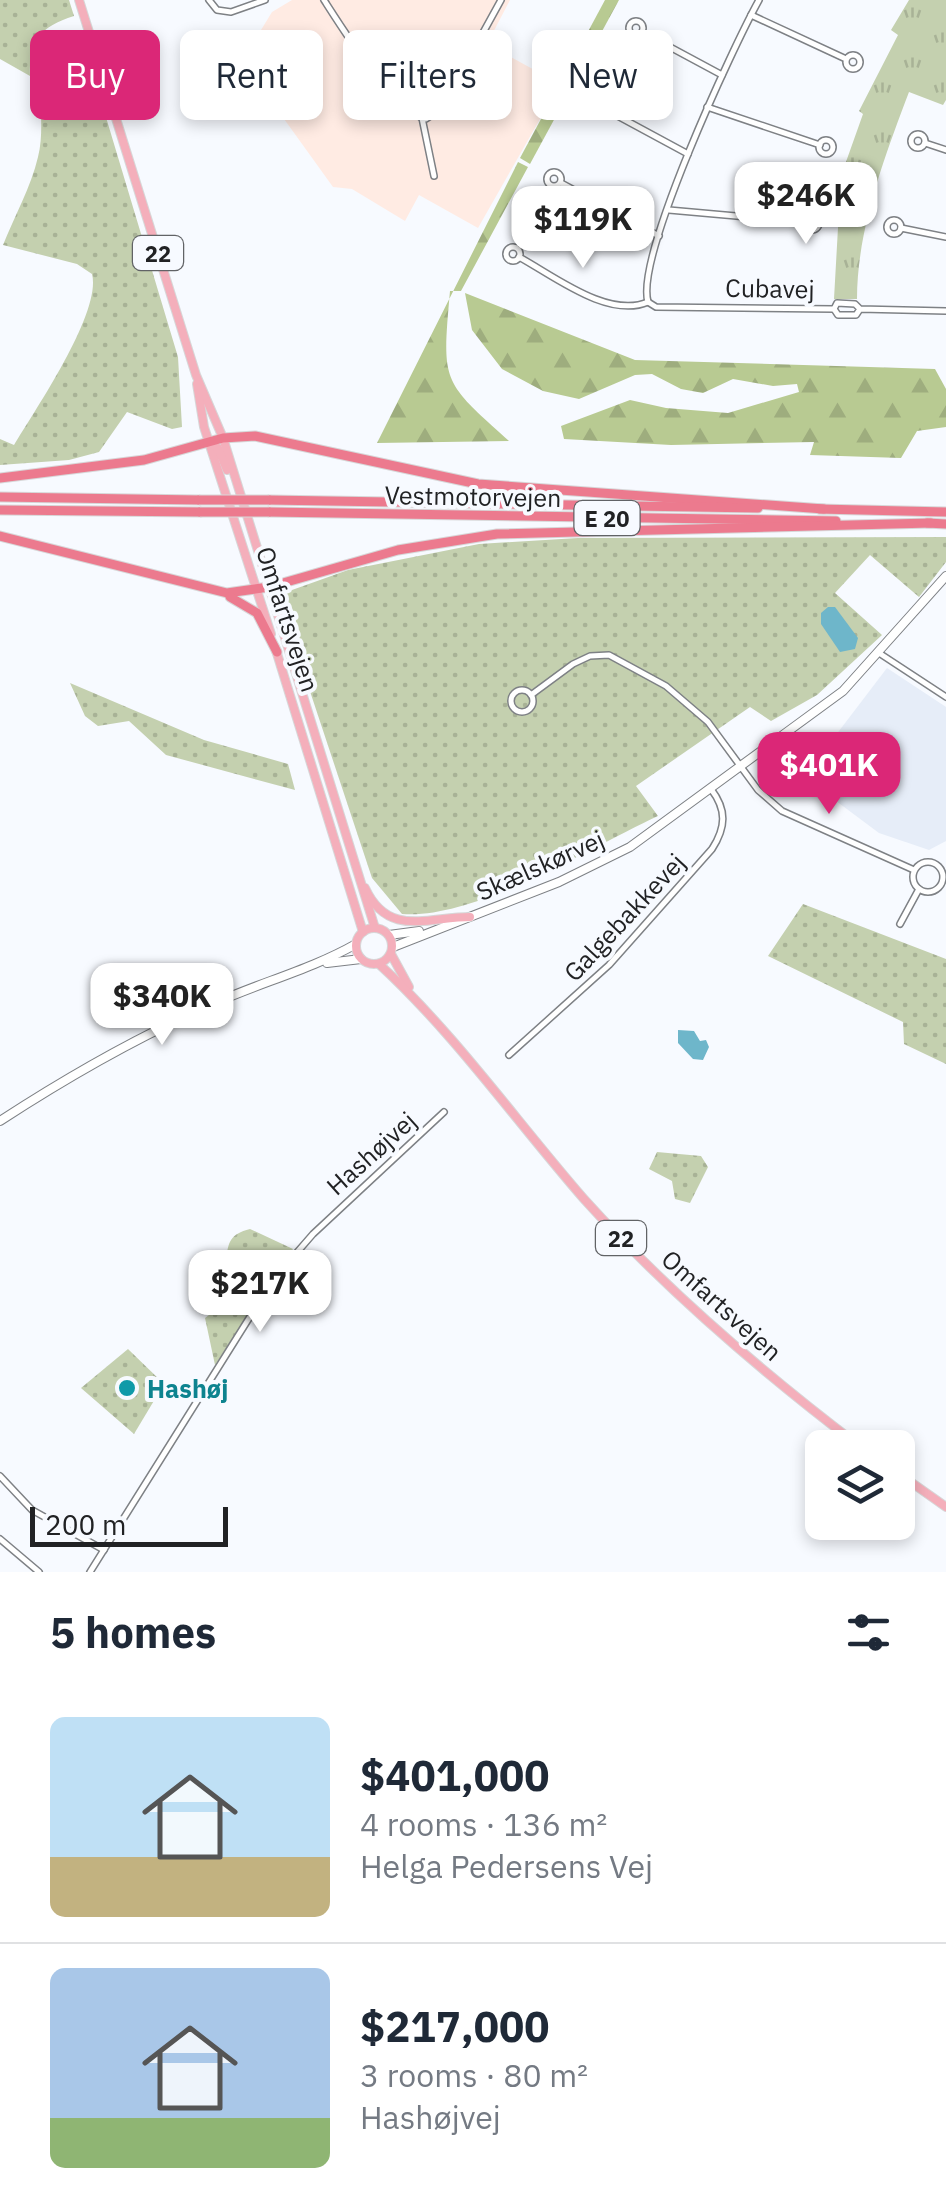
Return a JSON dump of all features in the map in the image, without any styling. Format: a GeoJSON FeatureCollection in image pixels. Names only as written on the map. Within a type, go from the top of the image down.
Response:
{"type":"FeatureCollection","features":[{"type":"Feature","properties":{"kind":"highway"},"geometry":{"type":"LineString","coordinates":[[0,478],[144,460],[222,438],[275,439],[364,463],[478,484],[824,509]]}},
{"type":"Feature","properties":{"kind":"highway","name":"Vestmotorvejen"},"geometry":{"type":"LineString","coordinates":[[0,497],[946,512]]}},
{"type":"Feature","properties":{"kind":"highway","name":"Vestmotorvejen"},"geometry":{"type":"LineString","coordinates":[[0,510],[946,524]]}},
{"type":"Feature","properties":{"kind":"highway"},"geometry":{"type":"LineString","coordinates":[[0,536],[227,593],[269,588],[398,550],[497,534],[932,523]]}},
{"type":"Feature","properties":{"kind":"highway"},"geometry":{"type":"LineString","coordinates":[[166,578],[251,606],[277,652]]}},
{"type":"Feature","properties":{"kind":"main road","name":"Omfartsvejen"},"geometry":{"type":"LineString","coordinates":[[79,0],[196,374],[222,438],[375,928]]}},
{"type":"Feature","properties":{"kind":"main road","name":"Omfartsvejen"},"geometry":{"type":"LineString","coordinates":[[196,374],[209,443],[363,932]]}},
{"type":"Feature","properties":{"kind":"main road"},"geometry":{"type":"LineString","coordinates":[[209,443],[221,454],[238,492]]}},
{"type":"Feature","properties":{"kind":"main road"},"geometry":{"type":"LineString","coordinates":[[236,520],[256,576],[269,588]]}},
{"type":"Feature","properties":{"kind":"main road"},"geometry":{"type":"LineString","coordinates":[[349,847],[371,900],[387,915],[412,924],[470,918]]}},
{"type":"Feature","properties":{"kind":"main road"},"geometry":{"type":"LineString","coordinates":[[361,959],[356,944],[363,932],[375,928],[388,934]]}},
{"type":"Feature","properties":{"kind":"main road","name":"22"},"geometry":{"type":"LineString","coordinates":[[388,934],[392,951]]}},
{"type":"Feature","properties":{"kind":"main road","name":"Omfartsvejen"},"geometry":{"type":"LineString","coordinates":[[392,951],[414,995]]}},
{"type":"Feature","properties":{"kind":"main road"},"geometry":{"type":"LineString","coordinates":[[379,964],[392,951]]}},
{"type":"Feature","properties":{"kind":"main road","name":"22"},"geometry":{"type":"LineString","coordinates":[[361,959],[379,964]]}},
{"type":"Feature","properties":{"kind":"main road","name":"Omfartsvejen"},"geometry":{"type":"LineString","coordinates":[[379,964],[414,995],[533,1140],[630,1248],[731,1342],[840,1430]]}},
{"type":"Feature","properties":{"kind":"main road"},"geometry":{"type":"LineString","coordinates":[[915,1485],[946,1507]]}},
{"type":"Feature","properties":{"kind":"street"},"geometry":{"type":"LineString","coordinates":[[209,0],[216,10],[230,12],[265,0]]}},
{"type":"Feature","properties":{"kind":"street"},"geometry":{"type":"LineString","coordinates":[[324,0],[346,30]]}},
{"type":"Feature","properties":{"kind":"street"},"geometry":{"type":"LineString","coordinates":[[485,30],[501,0]]}},
{"type":"Feature","properties":{"kind":"street"},"geometry":{"type":"LineString","coordinates":[[648,302],[660,236],[688,154],[757,1]]}},
{"type":"Feature","properties":{"kind":"street"},"geometry":{"type":"LineString","coordinates":[[751,15],[846,59]]}},
{"type":"Feature","properties":{"kind":"street"},"geometry":{"type":"LineString","coordinates":[[673,49],[722,75]]}},
{"type":"Feature","properties":{"kind":"street"},"geometry":{"type":"LineString","coordinates":[[708,106],[820,145]]}},
{"type":"Feature","properties":{"kind":"street"},"geometry":{"type":"LineString","coordinates":[[422,120],[434,176]]}},
{"type":"Feature","properties":{"kind":"street"},"geometry":{"type":"LineString","coordinates":[[625,120],[688,154]]}},
{"type":"Feature","properties":{"kind":"street"},"geometry":{"type":"LineString","coordinates":[[925,144],[946,150]]}},
{"type":"Feature","properties":{"kind":"street"},"geometry":{"type":"LineString","coordinates":[[560,183],[660,236]]}},
{"type":"Feature","properties":{"kind":"street"},"geometry":{"type":"LineString","coordinates":[[668,210],[804,222]]}},
{"type":"Feature","properties":{"kind":"street"},"geometry":{"type":"LineString","coordinates":[[901,228],[946,237]]}},
{"type":"Feature","properties":{"kind":"street","name":"Cubavej"},"geometry":{"type":"LineString","coordinates":[[520,257],[604,301],[637,306],[648,302],[656,306],[834,309],[846,315],[860,309]]}},
{"type":"Feature","properties":{"kind":"street","name":"Cubavej"},"geometry":{"type":"LineString","coordinates":[[834,309],[838,303],[860,309]]}},
{"type":"Feature","properties":{"kind":"street"},"geometry":{"type":"LineString","coordinates":[[860,309],[946,311]]}},
{"type":"Feature","properties":{"kind":"street"},"geometry":{"type":"LineString","coordinates":[[927,600],[946,576]]}},
{"type":"Feature","properties":{"kind":"street"},"geometry":{"type":"LineString","coordinates":[[927,600],[946,584]]}},
{"type":"Feature","properties":{"kind":"street","name":"Skælskørvej"},"geometry":{"type":"LineString","coordinates":[[388,934],[428,930],[470,918],[630,847],[843,690],[927,600]]}},
{"type":"Feature","properties":{"kind":"street"},"geometry":{"type":"LineString","coordinates":[[878,653],[946,697]]}},
{"type":"Feature","properties":{"kind":"street"},"geometry":{"type":"LineString","coordinates":[[531,696],[524,690],[516,692],[511,700],[514,708],[527,711],[531,696],[573,664],[609,655],[666,686],[708,722],[758,790],[782,812],[914,870]]}},
{"type":"Feature","properties":{"kind":"street","name":"Galgebakkevej"},"geometry":{"type":"LineString","coordinates":[[509,1055],[609,965],[712,849],[724,825],[724,809],[709,786]]}},
{"type":"Feature","properties":{"kind":"street"},"geometry":{"type":"LineString","coordinates":[[939,867],[946,860]]}},
{"type":"Feature","properties":{"kind":"street"},"geometry":{"type":"LineString","coordinates":[[914,870],[926,862],[939,867]]}},
{"type":"Feature","properties":{"kind":"street"},"geometry":{"type":"LineString","coordinates":[[938,888],[943,879],[939,867]]}},
{"type":"Feature","properties":{"kind":"street"},"geometry":{"type":"LineString","coordinates":[[914,870],[913,881],[919,889]]}},
{"type":"Feature","properties":{"kind":"street"},"geometry":{"type":"LineString","coordinates":[[919,889],[938,888],[946,893]]}},
{"type":"Feature","properties":{"kind":"street"},"geometry":{"type":"LineString","coordinates":[[900,924],[919,889]]}},
{"type":"Feature","properties":{"kind":"street","name":"Skælskørvej"},"geometry":{"type":"LineString","coordinates":[[392,951],[428,930]]}},
{"type":"Feature","properties":{"kind":"street"},"geometry":{"type":"LineString","coordinates":[[0,1121],[101,1058],[172,1022],[318,964],[356,944]]}},
{"type":"Feature","properties":{"kind":"street"},"geometry":{"type":"LineString","coordinates":[[318,964],[361,959]]}},
{"type":"Feature","properties":{"kind":"street","name":"Hashøjvej"},"geometry":{"type":"LineString","coordinates":[[90,1572],[294,1254],[444,1112]]}},
{"type":"Feature","properties":{"kind":"street"},"geometry":{"type":"LineString","coordinates":[[0,1476],[32,1510],[104,1550]]}},
{"type":"Feature","properties":{"kind":"street"},"geometry":{"type":"LineString","coordinates":[[0,1538],[40,1572]]}},
{"type":"Feature","properties":{"kind":"shaded area"},"geometry":{"type":"Polygon","coordinates":[[[292,0],[510,0],[494,30],[343,30],[343,120],[512,120],[512,58],[532,69],[532,120],[540,120],[478,228],[419,195],[405,221],[352,189],[333,187],[285,120],[323,120],[323,30],[261,30],[272,12],[292,0]]]}},
{"type":"Feature","properties":{"kind":"shaded area"},"geometry":{"type":"Polygon","coordinates":[[[887,668],[946,707],[946,841],[929,850],[879,833],[804,777],[887,668]]]}},
{"type":"Feature","properties":{"kind":"green space"},"geometry":{"type":"Polygon","coordinates":[[[0,0],[69,0],[74,16],[45,30],[30,30],[30,76],[0,59],[0,0]]]}},
{"type":"Feature","properties":{"kind":"green space"},"geometry":{"type":"Polygon","coordinates":[[[605,0],[619,0],[603,30],[589,30],[605,0]]]}},
{"type":"Feature","properties":{"kind":"green space"},"geometry":{"type":"Polygon","coordinates":[[[909,0],[946,0],[946,100],[943,105],[909,92],[867,221],[857,299],[834,299],[840,192],[836,190],[863,114],[859,111],[898,35],[891,30],[909,0]]]}},
{"type":"Feature","properties":{"kind":"green space"},"geometry":{"type":"Polygon","coordinates":[[[41,120],[107,120],[178,357],[182,427],[172,429],[127,412],[99,452],[69,460],[0,465],[0,439],[14,445],[65,361],[92,291],[92,274],[77,264],[3,245],[27,191],[41,139],[41,120]]]}},
{"type":"Feature","properties":{"kind":"green space"},"geometry":{"type":"Polygon","coordinates":[[[540,120],[554,120],[530,164],[520,158],[540,120]]]}},
{"type":"Feature","properties":{"kind":"green space"},"geometry":{"type":"Polygon","coordinates":[[[518,162],[528,167],[461,291],[453,291],[518,162]]]}},
{"type":"Feature","properties":{"kind":"green space"},"geometry":{"type":"Polygon","coordinates":[[[465,293],[635,360],[935,369],[946,389],[946,427],[917,431],[901,458],[810,455],[814,442],[671,445],[564,439],[561,426],[630,400],[666,408],[728,413],[799,392],[797,384],[773,386],[733,379],[703,393],[681,389],[652,374],[635,375],[579,399],[543,391],[502,369],[472,330],[465,293]]]}},
{"type":"Feature","properties":{"kind":"green space"},"geometry":{"type":"Polygon","coordinates":[[[449,299],[446,345],[451,378],[470,405],[509,441],[377,443],[449,299]]]}},
{"type":"Feature","properties":{"kind":"green space"},"geometry":{"type":"Polygon","coordinates":[[[946,537],[946,562],[919,597],[870,555],[835,593],[882,635],[817,695],[771,721],[750,707],[636,786],[658,816],[497,894],[431,913],[402,914],[372,878],[278,595],[348,570],[479,544],[578,538],[946,537]]]}},
{"type":"Feature","properties":{"kind":"green space"},"geometry":{"type":"Polygon","coordinates":[[[70,683],[204,740],[288,764],[295,790],[166,755],[129,721],[98,726],[85,716],[70,683]]]}},
{"type":"Feature","properties":{"kind":"green space"},"geometry":{"type":"Polygon","coordinates":[[[803,904],[946,959],[946,1064],[904,1044],[903,1022],[768,956],[803,904]]]}},
{"type":"Feature","properties":{"kind":"green space"},"geometry":{"type":"Polygon","coordinates":[[[657,1152],[701,1156],[708,1167],[690,1203],[675,1199],[672,1181],[649,1169],[657,1152]]]}},
{"type":"Feature","properties":{"kind":"green space"},"geometry":{"type":"Polygon","coordinates":[[[250,1229],[293,1249],[215,1365],[205,1318],[242,1290],[243,1279],[226,1261],[234,1236],[250,1229]]]}},
{"type":"Feature","properties":{"kind":"green space"},"geometry":{"type":"Polygon","coordinates":[[[128,1349],[164,1384],[134,1434],[81,1388],[128,1349]]]}},
{"type":"Feature","properties":{"kind":"water"},"geometry":{"type":"Polygon","coordinates":[[[835,607],[858,638],[855,649],[840,652],[821,624],[821,613],[835,607]]]}},
{"type":"Feature","properties":{"kind":"water"},"geometry":{"type":"Polygon","coordinates":[[[678,1030],[694,1031],[700,1041],[706,1040],[709,1047],[703,1060],[693,1059],[678,1043],[678,1030]]]}},
{"type":"Feature","properties":{"kind":"place","name":"Hashøj"},"geometry":{"type":"Point","coordinates":[127,1388]}}]}
